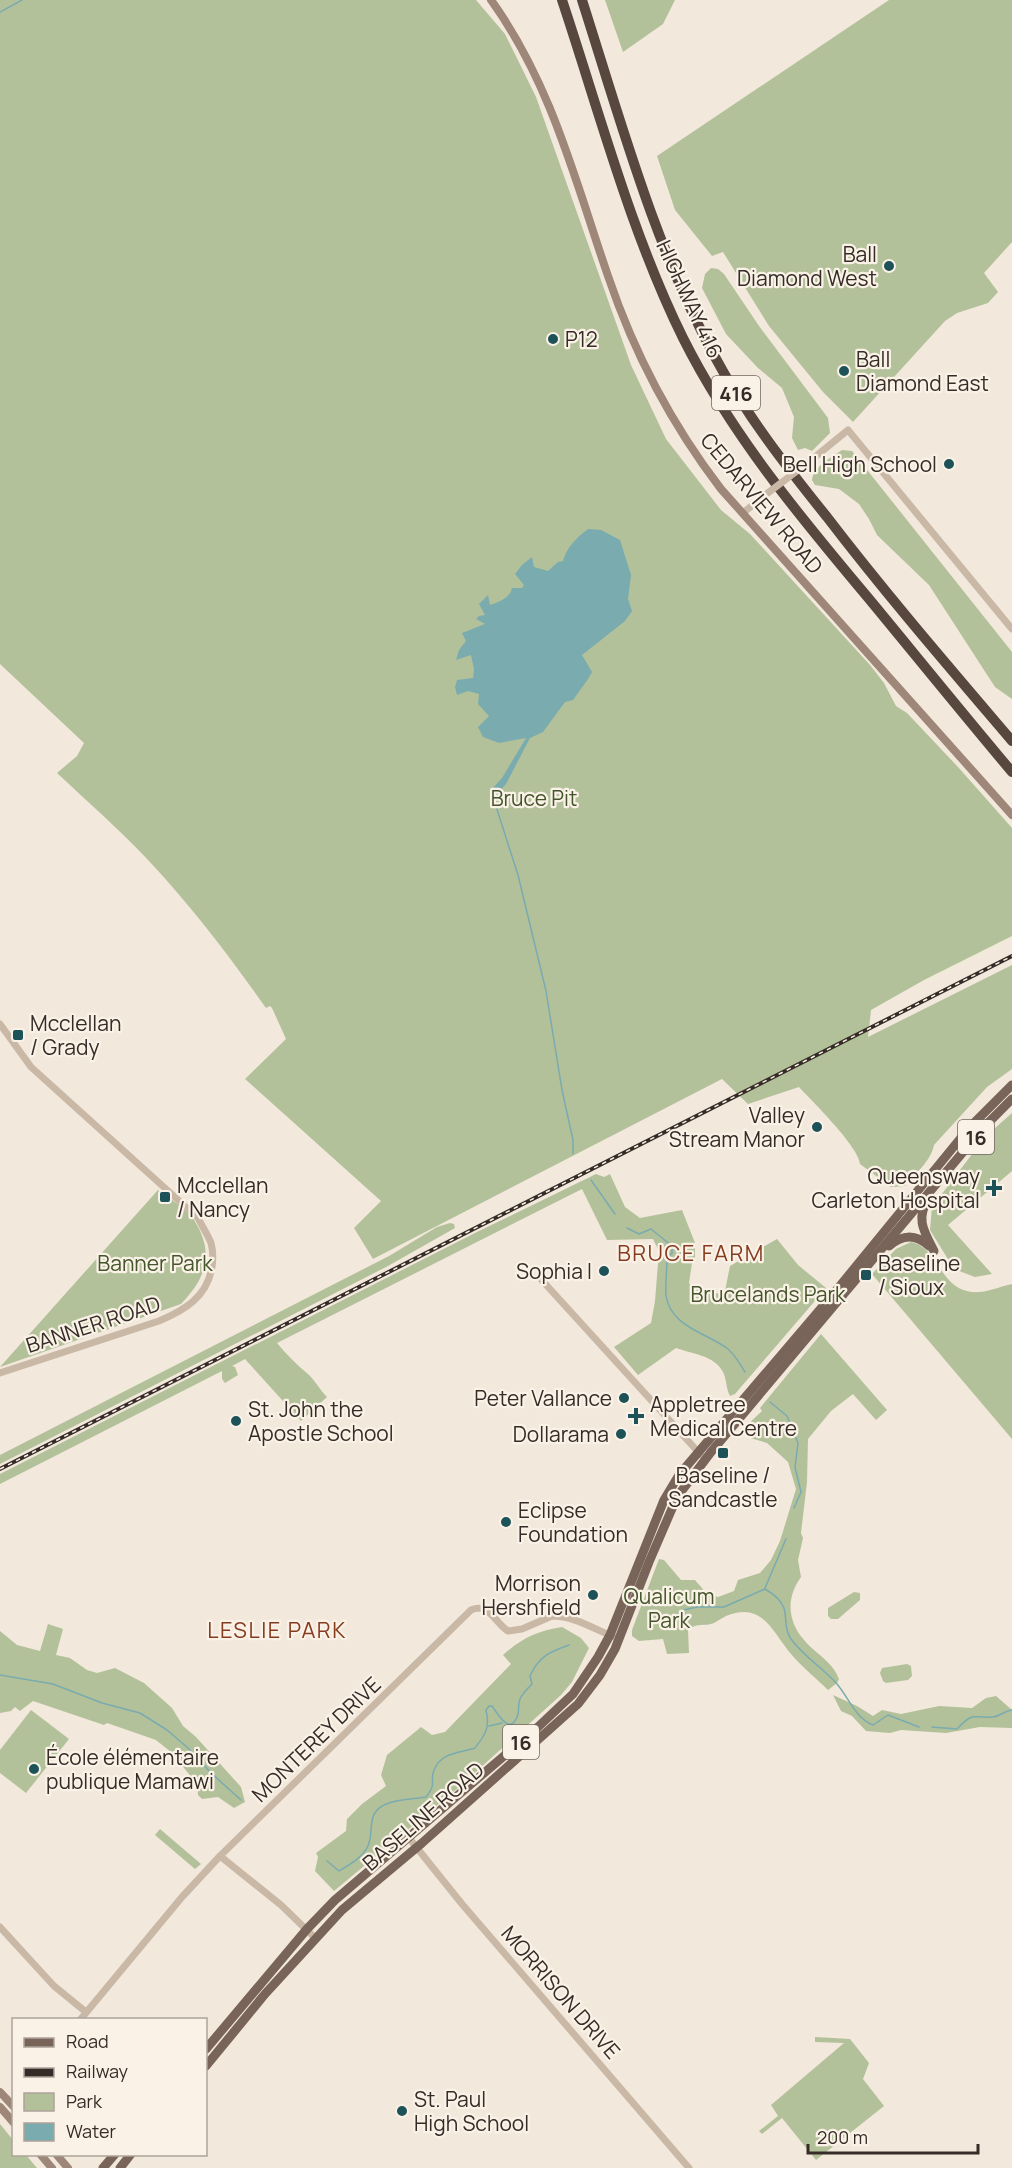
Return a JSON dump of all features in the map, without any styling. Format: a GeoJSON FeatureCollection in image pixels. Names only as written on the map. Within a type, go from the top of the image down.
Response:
{"type":"FeatureCollection","features":[{"type":"Feature","properties":{"kind":"highway","name":"HIGHWAY 416"},"geometry":{"type":"LineString","coordinates":[[562,0],[646,256],[683,338],[711,388],[740,435],[822,542],[1012,772]]}},
{"type":"Feature","properties":{"kind":"highway","name":"HIGHWAY 416"},"geometry":{"type":"LineString","coordinates":[[582,0],[667,256],[715,358],[774,450],[844,540],[1012,741]]}},
{"type":"Feature","properties":{"kind":"main road","name":"CEDARVIEW ROAD"},"geometry":{"type":"LineString","coordinates":[[491,0],[520,45],[554,115],[608,277],[632,338],[669,411],[701,462],[743,513],[1012,815]]}},
{"type":"Feature","properties":{"kind":"main road","name":"BASELINE ROAD"},"geometry":{"type":"LineString","coordinates":[[207,2065],[315,1938],[342,1910],[567,1716],[600,1675],[664,1500],[679,1475],[835,1292],[969,1128],[1012,1085]]}},
{"type":"Feature","properties":{"kind":"main road","name":"BASELINE ROAD"},"geometry":{"type":"LineString","coordinates":[[207,2048],[307,1929],[335,1900],[573,1694],[614,1637],[677,1497],[705,1459],[993,1117],[1012,1099]]}},
{"type":"Feature","properties":{"kind":"main road"},"geometry":{"type":"LineString","coordinates":[[872,1262],[894,1242],[908,1236],[920,1238],[934,1251],[922,1228],[921,1214],[942,1178]]}},
{"type":"Feature","properties":{"kind":"main road"},"geometry":{"type":"LineString","coordinates":[[0,2092],[12,2103]]}},
{"type":"Feature","properties":{"kind":"main road"},"geometry":{"type":"LineString","coordinates":[[0,2107],[12,2121]]}},
{"type":"Feature","properties":{"kind":"main road"},"geometry":{"type":"LineString","coordinates":[[42,2156],[52,2168]]}},
{"type":"Feature","properties":{"kind":"main road"},"geometry":{"type":"LineString","coordinates":[[58,2156],[68,2168]]}},
{"type":"Feature","properties":{"kind":"main road"},"geometry":{"type":"LineString","coordinates":[[103,2168],[113,2156]]}},
{"type":"Feature","properties":{"kind":"main road"},"geometry":{"type":"LineString","coordinates":[[120,2168],[129,2156]]}},
{"type":"Feature","properties":{"kind":"street"},"geometry":{"type":"LineString","coordinates":[[743,513],[848,430],[1012,629]]}},
{"type":"Feature","properties":{"kind":"street","name":"BANNER ROAD"},"geometry":{"type":"LineString","coordinates":[[0,1024],[31,1067],[198,1218],[212,1245],[210,1277],[203,1291],[191,1304],[159,1321],[0,1373]]}},
{"type":"Feature","properties":{"kind":"street"},"geometry":{"type":"LineString","coordinates":[[539,1277],[705,1459]]}},
{"type":"Feature","properties":{"kind":"street","name":"MONTEREY DRIVE"},"geometry":{"type":"LineString","coordinates":[[81,2018],[182,1897],[220,1856],[471,1610],[476,1607],[484,1608],[508,1631],[515,1632],[557,1616],[614,1637]]}},
{"type":"Feature","properties":{"kind":"street","name":"MORRISON DRIVE"},"geometry":{"type":"LineString","coordinates":[[409,1838],[462,1904],[689,2168]]}},
{"type":"Feature","properties":{"kind":"street"},"geometry":{"type":"LineString","coordinates":[[220,1856],[315,1938]]}},
{"type":"Feature","properties":{"kind":"street"},"geometry":{"type":"LineString","coordinates":[[0,1927],[54,1986],[86,2012]]}},
{"type":"Feature","properties":{"kind":"green space","name":"Bruce Pit"},"geometry":{"type":"Polygon","coordinates":[[[0,0],[476,0],[505,34],[536,97],[631,365],[666,439],[721,510],[750,534],[870,665],[884,683],[896,706],[907,713],[1012,828],[1012,936],[924,980],[871,1010],[868,1037],[1012,965],[1012,1069],[987,1087],[934,1145],[926,1162],[905,1186],[891,1187],[860,1164],[858,1156],[844,1136],[799,1087],[748,1104],[722,1079],[373,1259],[354,1228],[381,1201],[245,1079],[286,1039],[272,1008],[270,1006],[266,1008],[210,933],[149,861],[57,773],[77,756],[84,743],[0,664],[0,0]]]}},
{"type":"Feature","properties":{"kind":"green space"},"geometry":{"type":"Polygon","coordinates":[[[605,0],[675,0],[663,24],[623,52],[605,0]]]}},
{"type":"Feature","properties":{"kind":"green space"},"geometry":{"type":"Polygon","coordinates":[[[889,0],[1012,0],[1012,242],[984,273],[998,292],[988,303],[957,313],[945,321],[853,422],[823,392],[769,326],[723,252],[712,256],[675,210],[657,156],[889,0]]]}},
{"type":"Feature","properties":{"kind":"green space"},"geometry":{"type":"Polygon","coordinates":[[[711,268],[718,269],[724,274],[759,326],[828,418],[830,433],[812,451],[805,448],[798,450],[792,438],[794,417],[782,388],[758,368],[726,334],[702,288],[705,274],[711,268]]]}},
{"type":"Feature","properties":{"kind":"green space"},"geometry":{"type":"Polygon","coordinates":[[[842,450],[852,451],[1012,652],[1012,699],[995,687],[929,585],[877,535],[859,504],[839,489],[815,485],[812,480],[816,471],[842,450]]]}},
{"type":"Feature","properties":{"kind":"green space"},"geometry":{"type":"Polygon","coordinates":[[[1012,1113],[1012,1171],[948,1225],[992,1274],[975,1277],[954,1269],[930,1230],[932,1207],[985,1137],[1012,1113]]]}},
{"type":"Feature","properties":{"kind":"green space","name":"Brucelands Park"},"geometry":{"type":"Polygon","coordinates":[[[596,1174],[604,1177],[610,1174],[625,1207],[640,1218],[682,1210],[695,1243],[695,1259],[692,1263],[689,1283],[692,1287],[720,1294],[725,1291],[730,1266],[777,1239],[798,1265],[826,1288],[735,1394],[730,1396],[719,1366],[702,1356],[676,1348],[638,1375],[614,1347],[651,1323],[659,1251],[653,1239],[607,1240],[582,1189],[277,1343],[327,1397],[301,1421],[245,1359],[232,1366],[235,1367],[238,1375],[225,1383],[222,1379],[222,1371],[0,1484],[0,1474],[596,1174]]]}},
{"type":"Feature","properties":{"kind":"green space","name":"Banner Park"},"geometry":{"type":"Polygon","coordinates":[[[158,1190],[191,1216],[204,1243],[205,1265],[197,1285],[190,1294],[181,1304],[0,1367],[158,1190]]]}},
{"type":"Feature","properties":{"kind":"green space"},"geometry":{"type":"Polygon","coordinates":[[[454,1224],[455,1228],[388,1266],[0,1464],[0,1455],[389,1256],[437,1227],[454,1224]]]}},
{"type":"Feature","properties":{"kind":"green space"},"geometry":{"type":"Polygon","coordinates":[[[911,1242],[921,1246],[929,1253],[948,1279],[966,1291],[980,1292],[1012,1284],[1012,1439],[872,1274],[896,1249],[911,1242]]]}},
{"type":"Feature","properties":{"kind":"green space","name":"Qualicum Park"},"geometry":{"type":"Polygon","coordinates":[[[821,1334],[887,1410],[876,1420],[853,1394],[831,1411],[808,1439],[807,1482],[801,1533],[803,1538],[798,1560],[801,1577],[793,1593],[791,1609],[799,1633],[809,1646],[833,1668],[839,1679],[837,1683],[828,1690],[795,1659],[765,1621],[749,1613],[739,1612],[711,1624],[698,1625],[688,1630],[689,1653],[667,1654],[663,1639],[639,1641],[632,1636],[632,1630],[659,1559],[664,1560],[681,1580],[695,1580],[707,1594],[718,1597],[734,1591],[738,1580],[760,1573],[771,1560],[780,1541],[796,1489],[788,1462],[767,1443],[747,1437],[745,1427],[762,1411],[760,1408],[821,1334]]]}},
{"type":"Feature","properties":{"kind":"green space"},"geometry":{"type":"Polygon","coordinates":[[[854,1592],[860,1593],[860,1600],[838,1619],[831,1619],[828,1616],[828,1608],[854,1592]]]}},
{"type":"Feature","properties":{"kind":"green space"},"geometry":{"type":"Polygon","coordinates":[[[48,1624],[63,1629],[56,1655],[70,1658],[87,1670],[97,1673],[115,1668],[144,1683],[172,1708],[183,1726],[196,1737],[241,1787],[245,1802],[234,1808],[218,1797],[202,1799],[198,1795],[197,1784],[171,1752],[156,1740],[33,1701],[20,1711],[15,1707],[11,1711],[0,1713],[0,1631],[17,1645],[40,1651],[48,1624]]]}},
{"type":"Feature","properties":{"kind":"green space"},"geometry":{"type":"Polygon","coordinates":[[[562,1627],[581,1638],[589,1648],[572,1682],[561,1695],[458,1788],[334,1891],[315,1871],[318,1857],[316,1853],[346,1831],[347,1819],[386,1786],[381,1775],[387,1755],[421,1727],[432,1735],[445,1732],[511,1664],[503,1655],[530,1636],[562,1627]]]}},
{"type":"Feature","properties":{"kind":"green space"},"geometry":{"type":"Polygon","coordinates":[[[907,1664],[911,1666],[912,1676],[908,1680],[886,1683],[883,1681],[880,1673],[882,1668],[907,1664]]]}},
{"type":"Feature","properties":{"kind":"green space"},"geometry":{"type":"Polygon","coordinates":[[[833,1695],[873,1716],[882,1710],[901,1714],[939,1706],[972,1708],[986,1698],[996,1696],[1012,1710],[1012,1728],[980,1727],[946,1733],[901,1730],[890,1733],[866,1731],[852,1716],[841,1711],[833,1695]]]}},
{"type":"Feature","properties":{"kind":"green space"},"geometry":{"type":"Polygon","coordinates":[[[31,1710],[69,1739],[26,1793],[0,1773],[0,1750],[31,1710]]]}},
{"type":"Feature","properties":{"kind":"green space"},"geometry":{"type":"Polygon","coordinates":[[[160,1829],[201,1864],[195,1869],[155,1835],[160,1829]]]}},
{"type":"Feature","properties":{"kind":"green space"},"geometry":{"type":"Polygon","coordinates":[[[815,2037],[850,2039],[869,2063],[863,2079],[884,2106],[816,2160],[782,2118],[762,2134],[759,2131],[778,2116],[771,2105],[844,2043],[815,2042],[815,2037]]]}},
{"type":"Feature","properties":{"kind":"green space"},"geometry":{"type":"Polygon","coordinates":[[[0,2124],[12,2139],[12,2156],[27,2156],[37,2168],[0,2168],[0,2124]]]}},
{"type":"Feature","properties":{"kind":"water"},"geometry":{"type":"Polygon","coordinates":[[[588,529],[601,530],[620,540],[631,575],[628,599],[632,611],[625,621],[582,655],[592,672],[588,679],[573,700],[565,702],[543,732],[530,738],[506,784],[491,802],[492,789],[502,778],[526,738],[499,743],[483,737],[478,727],[489,716],[478,704],[479,694],[468,691],[457,695],[455,687],[457,680],[473,678],[474,669],[471,655],[456,660],[459,650],[466,641],[462,633],[485,624],[476,619],[485,615],[479,604],[488,595],[490,605],[507,597],[512,588],[522,588],[524,585],[515,574],[522,565],[532,557],[534,567],[548,571],[558,562],[563,561],[572,543],[588,529]]]}},
{"type":"Feature","properties":{"kind":"waterway"},"geometry":{"type":"LineString","coordinates":[[0,12],[22,0]]}},
{"type":"Feature","properties":{"kind":"waterway"},"geometry":{"type":"LineString","coordinates":[[494,800],[518,875],[546,991],[562,1090],[573,1140],[573,1154]]}},
{"type":"Feature","properties":{"kind":"waterway"},"geometry":{"type":"LineString","coordinates":[[591,1180],[615,1214]]}},
{"type":"Feature","properties":{"kind":"waterway"},"geometry":{"type":"LineString","coordinates":[[627,1228],[639,1234],[651,1229],[672,1246],[672,1253],[667,1258],[666,1296],[669,1307],[682,1322],[728,1349],[745,1372]]}},
{"type":"Feature","properties":{"kind":"waterway"},"geometry":{"type":"LineString","coordinates":[[770,1402],[787,1416],[798,1443],[795,1467],[801,1492],[794,1508]]}},
{"type":"Feature","properties":{"kind":"waterway"},"geometry":{"type":"LineString","coordinates":[[765,1588],[786,1539]]}},
{"type":"Feature","properties":{"kind":"waterway"},"geometry":{"type":"LineString","coordinates":[[650,1624],[668,1620],[684,1610],[697,1607],[724,1607],[765,1589],[783,1605],[787,1632],[791,1639],[837,1684],[861,1718],[873,1725],[888,1715],[919,1727]]}},
{"type":"Feature","properties":{"kind":"waterway"},"geometry":{"type":"LineString","coordinates":[[327,1861],[339,1871],[363,1854],[370,1840],[373,1816],[381,1807],[389,1803],[426,1797],[432,1788],[433,1774],[437,1764],[446,1756],[475,1748],[482,1739],[487,1726],[486,1710],[489,1706],[492,1706],[504,1722],[512,1724],[518,1714],[520,1699],[532,1684],[530,1676],[537,1664],[551,1653],[569,1645]]}},
{"type":"Feature","properties":{"kind":"waterway"},"geometry":{"type":"LineString","coordinates":[[0,1675],[53,1684],[102,1703],[140,1713],[167,1730],[188,1748],[241,1800]]}},
{"type":"Feature","properties":{"kind":"waterway"},"geometry":{"type":"LineString","coordinates":[[932,1727],[957,1729],[971,1717],[993,1717],[1012,1710]]}},
{"type":"Feature","properties":{"kind":"waterway"},"geometry":{"type":"LineString","coordinates":[[489,1726],[502,1723]]}},
{"type":"Feature","properties":{"kind":"railway"},"geometry":{"type":"LineString","coordinates":[[0,1469],[1012,956]]}},
{"type":"Feature","properties":{"kind":"place","name":"Ball Diamond West"},"geometry":{"type":"Point","coordinates":[889,266]}},
{"type":"Feature","properties":{"kind":"place","name":"P12"},"geometry":{"type":"Point","coordinates":[553,339]}},
{"type":"Feature","properties":{"kind":"place","name":"Ball Diamond East"},"geometry":{"type":"Point","coordinates":[844,371]}},
{"type":"Feature","properties":{"kind":"place","name":"Bell High School"},"geometry":{"type":"Point","coordinates":[949,464]}},
{"type":"Feature","properties":{"kind":"place","name":"Mcclellan / Grady"},"geometry":{"type":"Point","coordinates":[18,1035]}},
{"type":"Feature","properties":{"kind":"place","name":"Valley Stream Manor"},"geometry":{"type":"Point","coordinates":[817,1127]}},
{"type":"Feature","properties":{"kind":"place","name":"Queensway Carleton Hospital"},"geometry":{"type":"Point","coordinates":[994,1188]}},
{"type":"Feature","properties":{"kind":"place","name":"Mcclellan / Nancy"},"geometry":{"type":"Point","coordinates":[165,1197]}},
{"type":"Feature","properties":{"kind":"place","name":"Sophia I"},"geometry":{"type":"Point","coordinates":[604,1271]}},
{"type":"Feature","properties":{"kind":"place","name":"Baseline / Sioux"},"geometry":{"type":"Point","coordinates":[866,1275]}},
{"type":"Feature","properties":{"kind":"place","name":"Peter Vallance"},"geometry":{"type":"Point","coordinates":[624,1398]}},
{"type":"Feature","properties":{"kind":"place","name":"Appletree Medical Centre"},"geometry":{"type":"Point","coordinates":[636,1416]}},
{"type":"Feature","properties":{"kind":"place","name":"St. John the Apostle School"},"geometry":{"type":"Point","coordinates":[236,1421]}},
{"type":"Feature","properties":{"kind":"place","name":"Dollarama"},"geometry":{"type":"Point","coordinates":[621,1434]}},
{"type":"Feature","properties":{"kind":"place","name":"Baseline / Sandcastle"},"geometry":{"type":"Point","coordinates":[723,1453]}},
{"type":"Feature","properties":{"kind":"place","name":"Eclipse Foundation"},"geometry":{"type":"Point","coordinates":[506,1522]}},
{"type":"Feature","properties":{"kind":"place","name":"Morrison Hershfield"},"geometry":{"type":"Point","coordinates":[593,1595]}},
{"type":"Feature","properties":{"kind":"place","name":"École élémentaire publique Mamawi"},"geometry":{"type":"Point","coordinates":[34,1769]}},
{"type":"Feature","properties":{"kind":"place","name":"St. Paul High School"},"geometry":{"type":"Point","coordinates":[402,2111]}},
{"type":"Feature","properties":{"kind":"district","name":"BRUCE FARM"},"geometry":{"type":"Point","coordinates":[691,1253]}},
{"type":"Feature","properties":{"kind":"district","name":"LESLIE PARK"},"geometry":{"type":"Point","coordinates":[277,1630]}}]}
